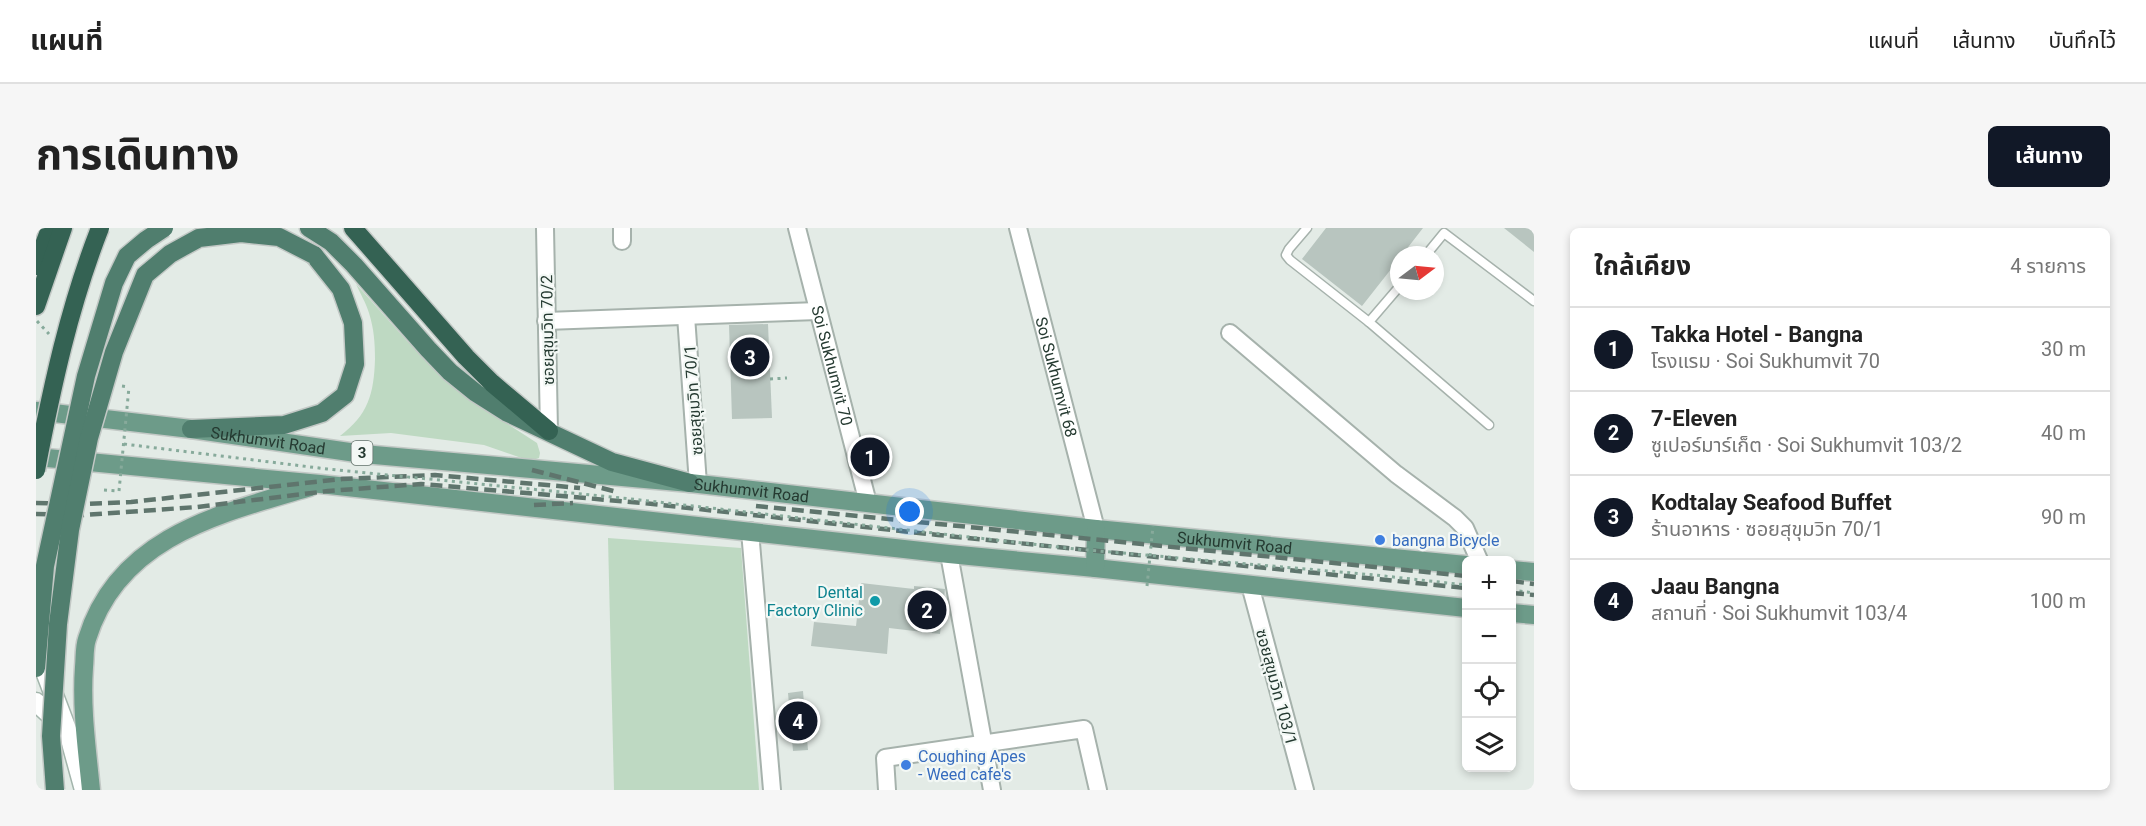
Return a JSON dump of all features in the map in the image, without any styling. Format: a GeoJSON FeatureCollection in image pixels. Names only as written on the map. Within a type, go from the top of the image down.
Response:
{"type":"FeatureCollection","features":[{"type":"Feature","properties":{"kind":"highway"},"geometry":{"type":"LineString","coordinates":[[36,266],[51,228]]}},
{"type":"Feature","properties":{"kind":"highway"},"geometry":{"type":"LineString","coordinates":[[36,306],[63,228]]}},
{"type":"Feature","properties":{"kind":"highway"},"geometry":{"type":"LineString","coordinates":[[36,406],[46,363],[77,259],[90,228]]}},
{"type":"Feature","properties":{"kind":"highway"},"geometry":{"type":"LineString","coordinates":[[36,470],[56,368],[88,259],[100,228]]}},
{"type":"Feature","properties":{"kind":"highway"},"geometry":{"type":"LineString","coordinates":[[36,669],[45,566],[86,376],[114,283],[127,256],[164,228]]}},
{"type":"Feature","properties":{"kind":"highway"},"geometry":{"type":"LineString","coordinates":[[309,228],[331,242],[450,372],[476,393],[506,412],[612,462],[694,484]]}},
{"type":"Feature","properties":{"kind":"highway"},"geometry":{"type":"LineString","coordinates":[[353,228],[466,357],[492,383],[549,431]]}},
{"type":"Feature","properties":{"kind":"highway"},"geometry":{"type":"LineString","coordinates":[[55,790],[51,736],[58,624],[70,530],[89,438],[114,352],[145,275],[170,254],[199,238],[241,233],[279,237],[314,255],[341,290],[353,323],[355,364],[345,395],[322,413],[284,425],[191,429]]}},
{"type":"Feature","properties":{"kind":"main road","name":"Sukhumvit Road"},"geometry":{"type":"LineString","coordinates":[[36,411],[191,429],[363,453],[719,486],[1096,529],[1462,566]]}},
{"type":"Feature","properties":{"kind":"main road","name":"3"},"geometry":{"type":"LineString","coordinates":[[36,457],[320,484],[750,531]]}},
{"type":"Feature","properties":{"kind":"main road"},"geometry":{"type":"LineString","coordinates":[[91,790],[82,699],[86,640],[108,591],[128,568],[148,551],[217,515],[320,484]]}},
{"type":"Feature","properties":{"kind":"main road"},"geometry":{"type":"LineString","coordinates":[[1095,568],[1096,529]]}},
{"type":"Feature","properties":{"kind":"main road"},"geometry":{"type":"LineString","coordinates":[[750,531],[1462,607]]}},
{"type":"Feature","properties":{"kind":"main road"},"geometry":{"type":"LineString","coordinates":[[1516,570],[1534,572]]}},
{"type":"Feature","properties":{"kind":"main road"},"geometry":{"type":"LineString","coordinates":[[1516,613],[1534,615]]}},
{"type":"Feature","properties":{"kind":"main road"},"geometry":{"type":"LineString","coordinates":[[36,648],[68,732],[84,790]]}},
{"type":"Feature","properties":{"kind":"main road"},"geometry":{"type":"LineString","coordinates":[[36,702],[68,732]]}},
{"type":"Feature","properties":{"kind":"street","name":"ซอยสุขุมวิท 70/2"},"geometry":{"type":"LineString","coordinates":[[545,228],[549,431]]}},
{"type":"Feature","properties":{"kind":"street","name":"Soi Sukhumvit 70"},"geometry":{"type":"LineString","coordinates":[[797,228],[868,503]]}},
{"type":"Feature","properties":{"kind":"street","name":"Soi Sukhumvit 68"},"geometry":{"type":"LineString","coordinates":[[1018,228],[1096,529]]}},
{"type":"Feature","properties":{"kind":"street"},"geometry":{"type":"LineString","coordinates":[[546,321],[818,311]]}},
{"type":"Feature","properties":{"kind":"street","name":"ซอยสุขุมวิท 70/1"},"geometry":{"type":"LineString","coordinates":[[687,316],[694,484]]}},
{"type":"Feature","properties":{"kind":"street"},"geometry":{"type":"LineString","coordinates":[[1230,333],[1396,474],[1455,518],[1465,528],[1477,556]]}},
{"type":"Feature","properties":{"kind":"street"},"geometry":{"type":"LineString","coordinates":[[750,531],[772,790]]}},
{"type":"Feature","properties":{"kind":"street"},"geometry":{"type":"LineString","coordinates":[[949,554],[992,790]]}},
{"type":"Feature","properties":{"kind":"street","name":"ซอยสุขุมวิท 103/1"},"geometry":{"type":"LineString","coordinates":[[1250,585],[1305,790]]}},
{"type":"Feature","properties":{"kind":"street"},"geometry":{"type":"LineString","coordinates":[[887,790],[885,758],[1084,729],[1098,790]]}},
{"type":"Feature","properties":{"kind":"lane"},"geometry":{"type":"LineString","coordinates":[[1307,228],[1289,249],[1286,255],[1290,260],[1369,322],[1489,425]]}},
{"type":"Feature","properties":{"kind":"lane"},"geometry":{"type":"LineString","coordinates":[[1433,246],[1446,230],[1534,301]]}},
{"type":"Feature","properties":{"kind":"lane"},"geometry":{"type":"LineString","coordinates":[[1369,322],[1390,297]]}},
{"type":"Feature","properties":{"kind":"path"},"geometry":{"type":"LineString","coordinates":[[770,379],[787,378]]}},
{"type":"Feature","properties":{"kind":"path"},"geometry":{"type":"LineString","coordinates":[[104,490],[119,492],[129,387]]}},
{"type":"Feature","properties":{"kind":"path"},"geometry":{"type":"LineString","coordinates":[[124,444],[327,469],[622,498],[1065,548],[1462,584]]}},
{"type":"Feature","properties":{"kind":"path"},"geometry":{"type":"LineString","coordinates":[[1148,586],[1153,526]]}},
{"type":"Feature","properties":{"kind":"path"},"geometry":{"type":"LineString","coordinates":[[1516,591],[1534,593]]}},
{"type":"Feature","properties":{"kind":"green space"},"geometry":{"type":"Polygon","coordinates":[[[356,284],[407,341],[469,399],[537,443],[539,458],[530,461],[484,445],[391,433],[340,436],[363,412],[373,383],[374,336],[368,309],[356,284]]]}},
{"type":"Feature","properties":{"kind":"green space"},"geometry":{"type":"Polygon","coordinates":[[[608,538],[741,548],[759,790],[614,790],[608,538]]]}},
{"type":"Feature","properties":{"kind":"building"},"geometry":{"type":"Polygon","coordinates":[[[1326,228],[1423,228],[1409,246],[1390,246],[1390,270],[1362,306],[1302,259],[1326,228]]]}},
{"type":"Feature","properties":{"kind":"building"},"geometry":{"type":"Polygon","coordinates":[[[1504,228],[1534,228],[1534,252],[1504,228]]]}},
{"type":"Feature","properties":{"kind":"building"},"geometry":{"type":"Polygon","coordinates":[[[768,324],[772,418],[732,419],[729,325],[768,324]]]}},
{"type":"Feature","properties":{"kind":"building"},"geometry":{"type":"Polygon","coordinates":[[[861,583],[914,589],[914,586],[945,589],[940,634],[889,628],[887,654],[811,646],[814,622],[856,626],[861,583]]]}},
{"type":"Feature","properties":{"kind":"building"},"geometry":{"type":"Polygon","coordinates":[[[803,691],[808,750],[793,751],[788,693],[803,691]]]}},
{"type":"Feature","properties":{"kind":"railway"},"geometry":{"type":"LineString","coordinates":[[532,470],[617,492]]}},
{"type":"Feature","properties":{"kind":"railway"},"geometry":{"type":"LineString","coordinates":[[36,503],[131,502],[342,479],[435,475],[580,488]]}},
{"type":"Feature","properties":{"kind":"railway"},"geometry":{"type":"LineString","coordinates":[[36,514],[83,515],[197,507],[328,491],[421,484],[643,503],[1462,588]]}},
{"type":"Feature","properties":{"kind":"railway"},"geometry":{"type":"LineString","coordinates":[[534,505],[573,503]]}},
{"type":"Feature","properties":{"kind":"railway"},"geometry":{"type":"LineString","coordinates":[[756,506],[1462,576]]}},
{"type":"Feature","properties":{"kind":"railway"},"geometry":{"type":"LineString","coordinates":[[1516,582],[1534,584]]}},
{"type":"Feature","properties":{"kind":"railway"},"geometry":{"type":"LineString","coordinates":[[1516,593],[1534,595]]}},
{"type":"Feature","properties":{"kind":"place","name":"Kodtalay Seafood Buffet"},"geometry":{"type":"Point","coordinates":[750,357]}},
{"type":"Feature","properties":{"kind":"place","name":"Takka Hotel - Bangna"},"geometry":{"type":"Point","coordinates":[870,457]}},
{"type":"Feature","properties":{"kind":"place","name":"bangna Bicycle"},"geometry":{"type":"Point","coordinates":[1380,540]}},
{"type":"Feature","properties":{"kind":"place","name":"Dental Factory Clinic"},"geometry":{"type":"Point","coordinates":[875,601]}},
{"type":"Feature","properties":{"kind":"place","name":"7-Eleven"},"geometry":{"type":"Point","coordinates":[927,610]}},
{"type":"Feature","properties":{"kind":"place","name":"Jaau Bangna"},"geometry":{"type":"Point","coordinates":[798,721]}},
{"type":"Feature","properties":{"kind":"place","name":"Coughing Apes - Weed cafe's"},"geometry":{"type":"Point","coordinates":[906,765]}}]}
